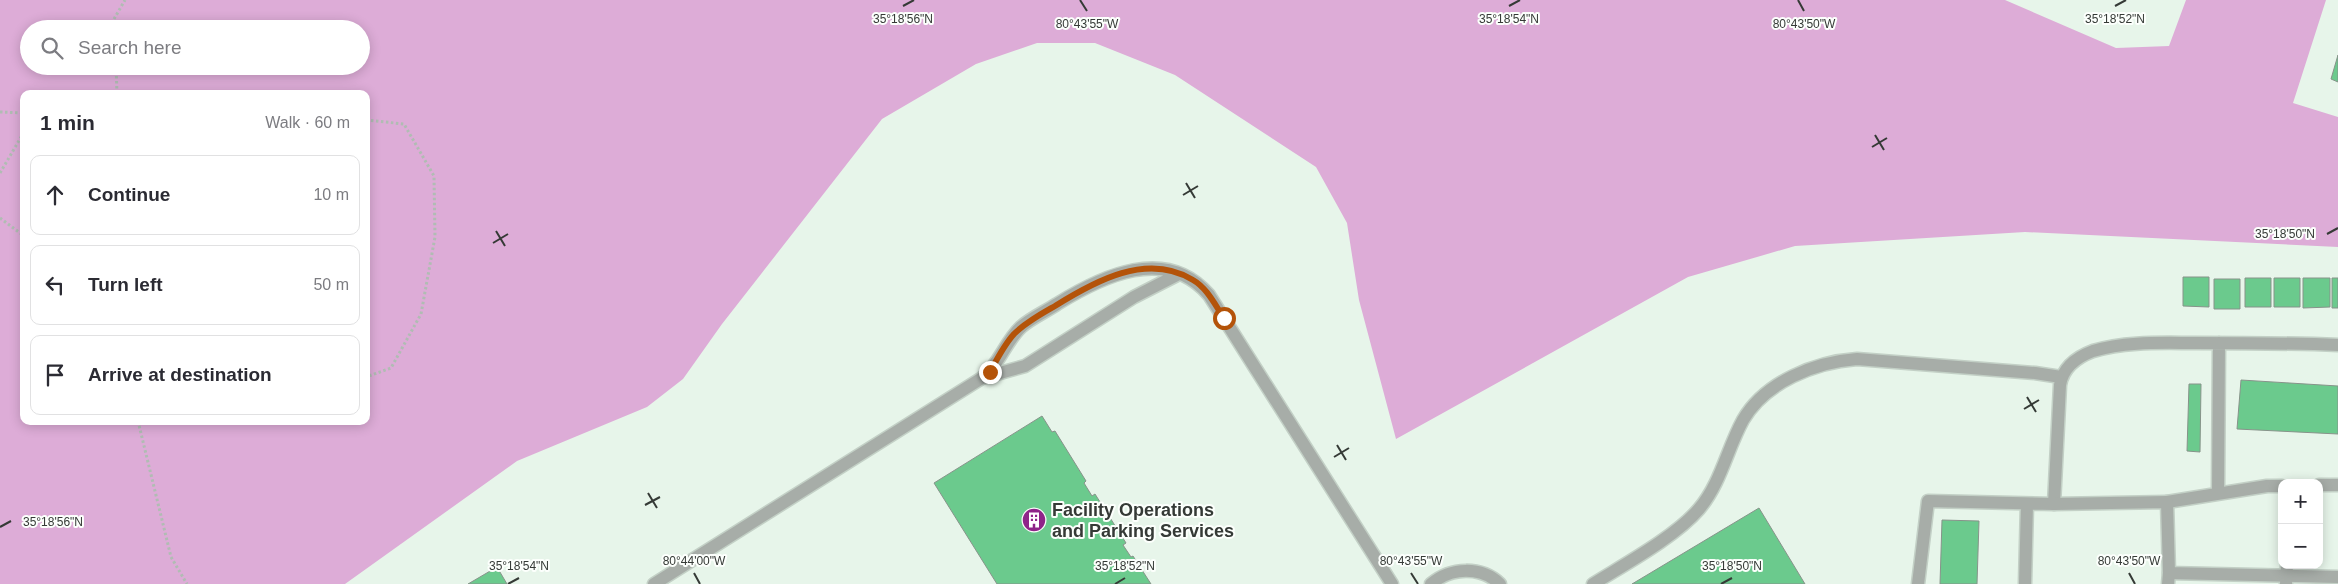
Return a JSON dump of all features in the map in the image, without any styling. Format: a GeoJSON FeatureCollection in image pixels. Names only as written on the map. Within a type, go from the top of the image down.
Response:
{"type":"FeatureCollection","features":[{"type":"Feature","properties":{"kind":"street"},"geometry":{"type":"LineString","coordinates":[[654,584],[982,378],[990,372],[1005,346],[1024,325],[1083,288],[1116,274],[1144,269],[1160,269],[1196,281],[1209,295],[1392,584]]}},
{"type":"Feature","properties":{"kind":"street"},"geometry":{"type":"LineString","coordinates":[[982,378],[1025,366],[1134,297],[1179,274]]}},
{"type":"Feature","properties":{"kind":"street"},"geometry":{"type":"LineString","coordinates":[[2218,494],[2219,343]]}},
{"type":"Feature","properties":{"kind":"street"},"geometry":{"type":"LineString","coordinates":[[2054,504],[2061,377],[2076,360],[2106,348],[2130,344],[2338,345]]}},
{"type":"Feature","properties":{"kind":"street"},"geometry":{"type":"LineString","coordinates":[[1593,584],[1659,542],[1699,509],[1716,484],[1744,420],[1756,404],[1785,381],[1810,369],[1840,360],[1857,359],[2034,373],[2061,377]]}},
{"type":"Feature","properties":{"kind":"street"},"geometry":{"type":"LineString","coordinates":[[2323,485],[2338,485]]}},
{"type":"Feature","properties":{"kind":"street"},"geometry":{"type":"LineString","coordinates":[[1918,584],[1928,501],[2027,504],[2167,502],[2278,486]]}},
{"type":"Feature","properties":{"kind":"street"},"geometry":{"type":"LineString","coordinates":[[2167,502],[2168,579],[2286,575],[2338,577]]}},
{"type":"Feature","properties":{"kind":"street"},"geometry":{"type":"LineString","coordinates":[[2025,584],[2027,504]]}},
{"type":"Feature","properties":{"kind":"street"},"geometry":{"type":"LineString","coordinates":[[1432,584],[1452,572],[1467,570],[1482,573],[1500,584]]}},
{"type":"Feature","properties":{"kind":"path"},"geometry":{"type":"LineString","coordinates":[[114,20],[125,0]]}},
{"type":"Feature","properties":{"kind":"path"},"geometry":{"type":"LineString","coordinates":[[116,75],[117,90]]}},
{"type":"Feature","properties":{"kind":"path"},"geometry":{"type":"LineString","coordinates":[[0,112],[20,113]]}},
{"type":"Feature","properties":{"kind":"path"},"geometry":{"type":"LineString","coordinates":[[370,120],[404,124],[434,176],[435,237],[421,314],[391,368],[370,376]]}},
{"type":"Feature","properties":{"kind":"path"},"geometry":{"type":"LineString","coordinates":[[0,173],[20,139]]}},
{"type":"Feature","properties":{"kind":"path"},"geometry":{"type":"LineString","coordinates":[[0,218],[20,233]]}},
{"type":"Feature","properties":{"kind":"path"},"geometry":{"type":"LineString","coordinates":[[139,425],[171,557],[187,584]]}},
{"type":"Feature","properties":{"kind":"shaded area"},"geometry":{"type":"Polygon","coordinates":[[[0,0],[2005,0],[2116,48],[2169,46],[2186,0],[2326,0],[2293,103],[2338,117],[2338,247],[2025,232],[1795,246],[1688,277],[1396,439],[1359,300],[1347,223],[1316,167],[1175,75],[1095,43],[1037,43],[976,64],[882,119],[722,324],[683,379],[647,407],[517,461],[345,584],[0,584],[0,0]]]}},
{"type":"Feature","properties":{"kind":"building"},"geometry":{"type":"Polygon","coordinates":[[[2338,55],[2338,82],[2331,79],[2338,55]]]}},
{"type":"Feature","properties":{"kind":"building"},"geometry":{"type":"Polygon","coordinates":[[[2183,277],[2209,277],[2209,307],[2183,306],[2183,277]]]}},
{"type":"Feature","properties":{"kind":"building"},"geometry":{"type":"Polygon","coordinates":[[[2245,278],[2271,278],[2271,307],[2245,307],[2245,278]]]}},
{"type":"Feature","properties":{"kind":"building"},"geometry":{"type":"Polygon","coordinates":[[[2274,278],[2300,278],[2300,307],[2274,307],[2274,278]]]}},
{"type":"Feature","properties":{"kind":"building"},"geometry":{"type":"Polygon","coordinates":[[[2303,278],[2330,278],[2330,307],[2303,308],[2303,278]]]}},
{"type":"Feature","properties":{"kind":"building"},"geometry":{"type":"Polygon","coordinates":[[[2332,278],[2338,278],[2338,308],[2332,308],[2332,278]]]}},
{"type":"Feature","properties":{"kind":"building"},"geometry":{"type":"Polygon","coordinates":[[[2214,279],[2240,279],[2240,309],[2214,309],[2214,279]]]}},
{"type":"Feature","properties":{"kind":"building"},"geometry":{"type":"Polygon","coordinates":[[[2241,380],[2338,386],[2338,434],[2237,429],[2241,380]]]}},
{"type":"Feature","properties":{"kind":"building"},"geometry":{"type":"Polygon","coordinates":[[[2189,384],[2201,384],[2200,452],[2187,451],[2189,384]]]}},
{"type":"Feature","properties":{"kind":"building","name":"Facility Operations and Parking Services"},"geometry":{"type":"Polygon","coordinates":[[[1042,416],[1052,432],[1055,431],[1086,481],[1084,483],[1092,496],[1095,494],[1126,543],[1123,545],[1131,557],[1133,556],[1151,584],[997,584],[934,483],[1042,416]]]}},
{"type":"Feature","properties":{"kind":"building"},"geometry":{"type":"Polygon","coordinates":[[[1759,508],[1805,584],[1632,584],[1759,508]]]}},
{"type":"Feature","properties":{"kind":"building"},"geometry":{"type":"Polygon","coordinates":[[[1942,520],[1979,521],[1977,584],[1940,584],[1942,520]]]}},
{"type":"Feature","properties":{"kind":"building"},"geometry":{"type":"Polygon","coordinates":[[[497,567],[507,584],[468,584],[497,567]]]}},
{"type":"Feature","properties":{"kind":"place","name":"Facility Operations and Parking Services"},"geometry":{"type":"Point","coordinates":[1034,520]}},
{"type":"Feature","properties":{"kind":"route"},"geometry":{"type":"LineString","coordinates":[[990,372],[1005,346],[1024,325],[1083,288],[1116,274],[1144,269],[1160,269],[1190,278],[1196,281],[1209,295],[1224,318]]}}]}
